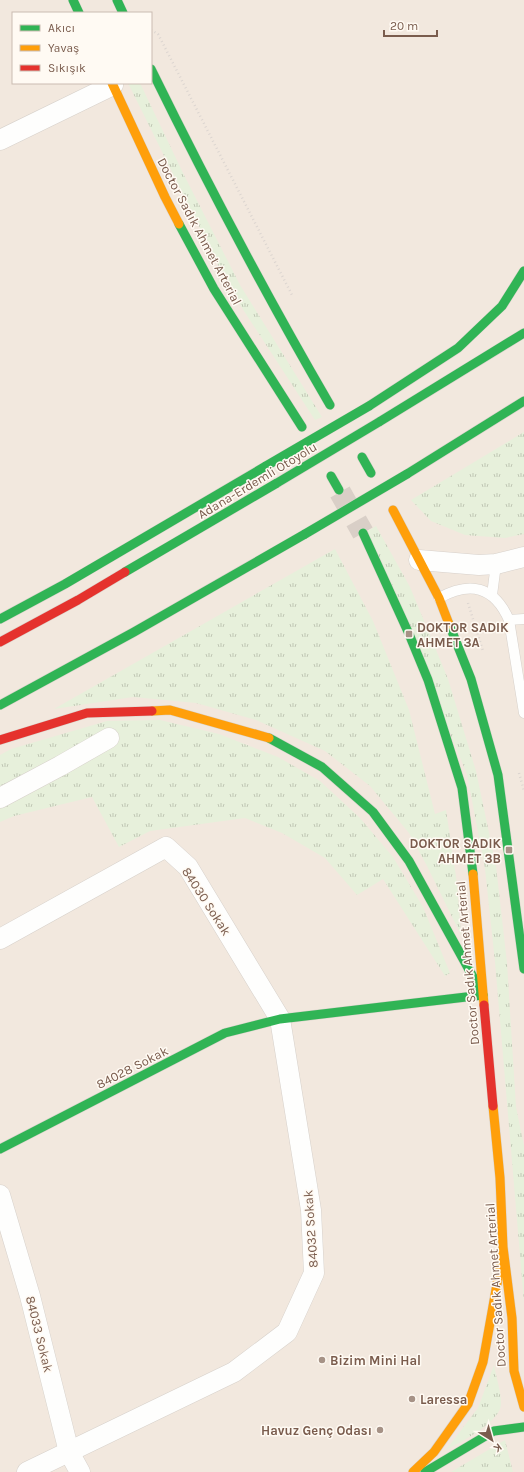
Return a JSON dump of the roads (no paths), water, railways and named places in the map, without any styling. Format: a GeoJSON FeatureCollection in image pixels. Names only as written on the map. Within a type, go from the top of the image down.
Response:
{"type":"FeatureCollection","features":[{"type":"Feature","properties":{"kind":"main road"},"geometry":{"type":"LineString","coordinates":[[72,0],[78,12]]}},
{"type":"Feature","properties":{"kind":"main road"},"geometry":{"type":"LineString","coordinates":[[117,0],[123,12]]}},
{"type":"Feature","properties":{"kind":"main road"},"geometry":{"type":"LineString","coordinates":[[152,72],[183,135],[257,275],[330,405]]}},
{"type":"Feature","properties":{"kind":"main road","name":"Doctor Sadık Ahmet Arterial"},"geometry":{"type":"LineString","coordinates":[[112,84],[165,197],[214,289],[302,427]]}},
{"type":"Feature","properties":{"kind":"main road"},"geometry":{"type":"LineString","coordinates":[[0,619],[65,584],[369,406],[458,348],[502,306],[524,271]]}},
{"type":"Feature","properties":{"kind":"main road","name":"Adana-Erdemli Otoyolu"},"geometry":{"type":"LineString","coordinates":[[0,642],[78,600],[277,483],[524,333]]}},
{"type":"Feature","properties":{"kind":"main road"},"geometry":{"type":"LineString","coordinates":[[0,705],[134,632],[305,534],[407,474],[524,401]]}},
{"type":"Feature","properties":{"kind":"main road"},"geometry":{"type":"LineString","coordinates":[[362,457],[371,473]]}},
{"type":"Feature","properties":{"kind":"main road"},"geometry":{"type":"LineString","coordinates":[[331,476],[339,490]]}},
{"type":"Feature","properties":{"kind":"main road"},"geometry":{"type":"LineString","coordinates":[[393,510],[439,598],[471,679],[498,775],[523,947],[524,969]]}},
{"type":"Feature","properties":{"kind":"main road","name":"Doctor Sadık Ahmet Arterial"},"geometry":{"type":"LineString","coordinates":[[362,533],[409,634],[428,680],[462,788],[476,899],[483,995],[500,1178],[503,1247],[512,1318],[514,1370],[524,1407]]}},
{"type":"Feature","properties":{"kind":"main road"},"geometry":{"type":"LineString","coordinates":[[0,740],[87,714],[170,710],[272,739],[322,767],[373,812],[409,861],[483,995]]}},
{"type":"Feature","properties":{"kind":"main road","name":"84028 Sokak"},"geometry":{"type":"LineString","coordinates":[[0,1149],[225,1034],[280,1019],[483,995]]}},
{"type":"Feature","properties":{"kind":"main road"},"geometry":{"type":"LineString","coordinates":[[413,1472],[434,1452],[468,1404],[483,1362],[503,1247]]}},
{"type":"Feature","properties":{"kind":"main road"},"geometry":{"type":"LineString","coordinates":[[425,1472],[494,1431],[524,1427]]}},
{"type":"Feature","properties":{"kind":"street"},"geometry":{"type":"LineString","coordinates":[[0,140],[112,84]]}},
{"type":"Feature","properties":{"kind":"street"},"geometry":{"type":"LineString","coordinates":[[419,560],[464,564],[496,564],[524,557]]}},
{"type":"Feature","properties":{"kind":"street"},"geometry":{"type":"LineString","coordinates":[[0,798],[109,738]]}},
{"type":"Feature","properties":{"kind":"street","name":"84030 Sokak"},"geometry":{"type":"LineString","coordinates":[[0,939],[166,847],[188,867],[280,1019]]}},
{"type":"Feature","properties":{"kind":"street","name":"84032 Sokak"},"geometry":{"type":"LineString","coordinates":[[27,1472],[234,1372],[287,1332],[314,1273],[311,1210],[280,1019]]}},
{"type":"Feature","properties":{"kind":"street","name":"84033 Sokak"},"geometry":{"type":"LineString","coordinates":[[0,1195],[30,1296],[69,1452],[80,1472]]}},
{"type":"Feature","properties":{"kind":"lane"},"geometry":{"type":"LineString","coordinates":[[492,595],[496,564]]}},
{"type":"Feature","properties":{"kind":"lane"},"geometry":{"type":"LineString","coordinates":[[439,598],[455,590],[463,588],[473,589],[492,595],[505,610],[509,620],[524,713]]}},
{"type":"Feature","properties":{"kind":"lane"},"geometry":{"type":"LineString","coordinates":[[509,620],[524,619]]}},
{"type":"Feature","properties":{"kind":"tunnel"},"geometry":{"type":"LineString","coordinates":[[340,492],[363,533]]}},
{"type":"Feature","properties":{"kind":"place","name":"DOKTOR SADIK AHMET 3A"},"geometry":{"type":"Point","coordinates":[409,634]}},
{"type":"Feature","properties":{"kind":"place","name":"DOKTOR SADIK AHMET 3B"},"geometry":{"type":"Point","coordinates":[509,850]}},
{"type":"Feature","properties":{"kind":"place","name":"Bizim Mini Hal"},"geometry":{"type":"Point","coordinates":[322,1360]}},
{"type":"Feature","properties":{"kind":"place","name":"Laressa"},"geometry":{"type":"Point","coordinates":[412,1399]}},
{"type":"Feature","properties":{"kind":"place","name":"Havuz Genç Odası"},"geometry":{"type":"Point","coordinates":[380,1430]}}]}
